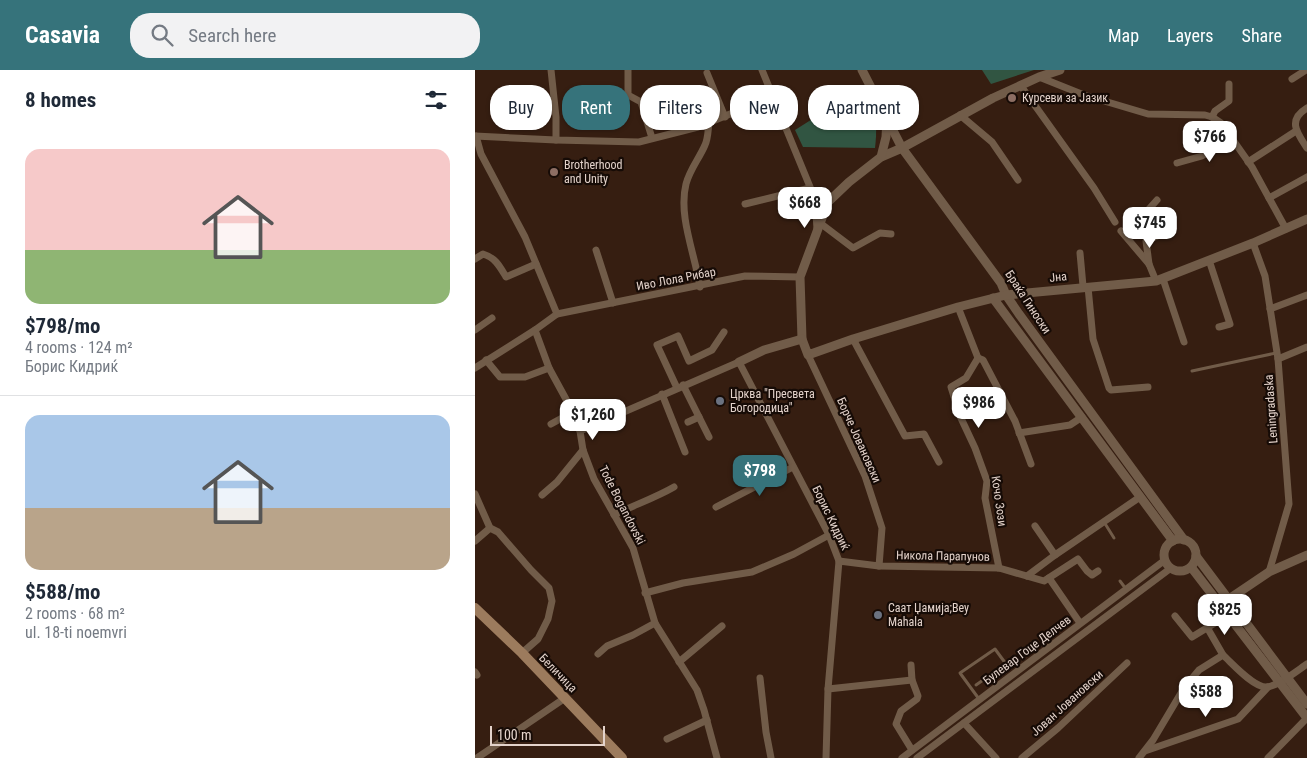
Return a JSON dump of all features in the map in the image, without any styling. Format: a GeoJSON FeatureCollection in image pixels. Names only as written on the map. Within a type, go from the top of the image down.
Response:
{"type":"FeatureCollection","features":[{"type":"Feature","properties":{"kind":"main road","name":"Беличица"},"geometry":{"type":"LineString","coordinates":[[475,608],[623,758]]}},
{"type":"Feature","properties":{"kind":"street"},"geometry":{"type":"LineString","coordinates":[[551,70],[556,117],[556,140]]}},
{"type":"Feature","properties":{"kind":"street"},"geometry":{"type":"LineString","coordinates":[[628,70],[628,95],[641,102],[652,138]]}},
{"type":"Feature","properties":{"kind":"street"},"geometry":{"type":"LineString","coordinates":[[762,70],[767,85]]}},
{"type":"Feature","properties":{"kind":"street","name":"Браќа Гиноски"},"geometry":{"type":"LineString","coordinates":[[862,70],[870,85]]}},
{"type":"Feature","properties":{"kind":"street"},"geometry":{"type":"LineString","coordinates":[[808,355],[802,339],[801,276],[829,202],[849,182],[881,157],[1039,77],[1060,70]]}},
{"type":"Feature","properties":{"kind":"street"},"geometry":{"type":"LineString","coordinates":[[1292,80],[1306,70]]}},
{"type":"Feature","properties":{"kind":"street"},"geometry":{"type":"LineString","coordinates":[[707,72],[725,117]]}},
{"type":"Feature","properties":{"kind":"street"},"geometry":{"type":"LineString","coordinates":[[1039,77],[1084,96],[1148,114],[1212,116],[1221,123],[1248,162],[1286,229]]}},
{"type":"Feature","properties":{"kind":"street"},"geometry":{"type":"LineString","coordinates":[[1212,116],[1215,110],[1229,101],[1229,84]]}},
{"type":"Feature","properties":{"kind":"street"},"geometry":{"type":"LineString","coordinates":[[1021,86],[1094,188],[1115,222]]}},
{"type":"Feature","properties":{"kind":"street"},"geometry":{"type":"LineString","coordinates":[[1307,108],[1298,117],[1295,124],[1296,131],[1307,148]]}},
{"type":"Feature","properties":{"kind":"street"},"geometry":{"type":"LineString","coordinates":[[720,119],[730,115]]}},
{"type":"Feature","properties":{"kind":"street"},"geometry":{"type":"LineString","coordinates":[[961,115],[991,142],[1018,180]]}},
{"type":"Feature","properties":{"kind":"street"},"geometry":{"type":"LineString","coordinates":[[475,368],[557,314],[525,238],[481,154],[476,136],[639,142],[682,130]]}},
{"type":"Feature","properties":{"kind":"street"},"geometry":{"type":"LineString","coordinates":[[699,286],[688,238],[684,200],[686,184],[692,168],[706,143],[708,130]]}},
{"type":"Feature","properties":{"kind":"street"},"geometry":{"type":"LineString","coordinates":[[786,130],[815,199],[819,227]]}},
{"type":"Feature","properties":{"kind":"street"},"geometry":{"type":"LineString","coordinates":[[881,157],[886,130]]}},
{"type":"Feature","properties":{"kind":"street","name":"Браќа Гиноски"},"geometry":{"type":"LineString","coordinates":[[893,130],[902,148],[1001,283],[1006,295],[1184,540],[1193,546],[1196,556],[1224,602],[1228,615],[1307,704]]}},
{"type":"Feature","properties":{"kind":"street"},"geometry":{"type":"LineString","coordinates":[[1248,162],[1296,131]]}},
{"type":"Feature","properties":{"kind":"street"},"geometry":{"type":"LineString","coordinates":[[1177,163],[1202,156],[1230,136]]}},
{"type":"Feature","properties":{"kind":"street"},"geometry":{"type":"LineString","coordinates":[[1269,198],[1307,177]]}},
{"type":"Feature","properties":{"kind":"street"},"geometry":{"type":"LineString","coordinates":[[745,204],[810,188]]}},
{"type":"Feature","properties":{"kind":"street"},"geometry":{"type":"LineString","coordinates":[[815,199],[829,202]]}},
{"type":"Feature","properties":{"kind":"street"},"geometry":{"type":"LineString","coordinates":[[1149,264],[1147,241],[1149,240],[1140,219],[1157,200]]}},
{"type":"Feature","properties":{"kind":"street","name":"Јна"},"geometry":{"type":"LineString","coordinates":[[808,355],[853,339],[958,307],[1006,295],[1159,280],[1253,243],[1307,219]]}},
{"type":"Feature","properties":{"kind":"street"},"geometry":{"type":"LineString","coordinates":[[819,227],[853,248],[880,233],[891,234]]}},
{"type":"Feature","properties":{"kind":"street"},"geometry":{"type":"LineString","coordinates":[[1121,231],[1149,264],[1159,280],[1184,342]]}},
{"type":"Feature","properties":{"kind":"street"},"geometry":{"type":"LineString","coordinates":[[1149,240],[1168,231]]}},
{"type":"Feature","properties":{"kind":"street","name":"Leningradaska"},"geometry":{"type":"LineString","coordinates":[[1253,243],[1265,276],[1277,356],[1289,504],[1269,572]]}},
{"type":"Feature","properties":{"kind":"street"},"geometry":{"type":"LineString","coordinates":[[596,250],[613,303]]}},
{"type":"Feature","properties":{"kind":"street"},"geometry":{"type":"LineString","coordinates":[[1081,253],[1093,339],[1109,388],[1111,390],[1148,387]]}},
{"type":"Feature","properties":{"kind":"street"},"geometry":{"type":"LineString","coordinates":[[475,259],[483,254],[491,256],[507,277],[537,264]]}},
{"type":"Feature","properties":{"kind":"street"},"geometry":{"type":"LineString","coordinates":[[1209,260],[1230,324],[1219,327]]}},
{"type":"Feature","properties":{"kind":"street"},"geometry":{"type":"LineString","coordinates":[[604,276],[613,274]]}},
{"type":"Feature","properties":{"kind":"street","name":"Иво Лола Рибар"},"geometry":{"type":"LineString","coordinates":[[557,314],[745,276],[801,276]]}},
{"type":"Feature","properties":{"kind":"street"},"geometry":{"type":"LineString","coordinates":[[1270,309],[1307,295]]}},
{"type":"Feature","properties":{"kind":"street","name":"Браќа Гиноски"},"geometry":{"type":"LineString","coordinates":[[993,298],[1173,541]]}},
{"type":"Feature","properties":{"kind":"street"},"geometry":{"type":"LineString","coordinates":[[958,307],[977,358],[983,360],[1015,422],[1031,464]]}},
{"type":"Feature","properties":{"kind":"street"},"geometry":{"type":"LineString","coordinates":[[475,330],[492,318]]}},
{"type":"Feature","properties":{"kind":"street","name":"Tode Bogandovski"},"geometry":{"type":"LineString","coordinates":[[535,330],[549,368],[573,412],[580,430],[583,450],[594,479],[633,548],[655,623],[697,690],[717,758]]}},
{"type":"Feature","properties":{"kind":"street"},"geometry":{"type":"LineString","coordinates":[[709,437],[657,345],[678,336],[689,361],[712,350],[724,332]]}},
{"type":"Feature","properties":{"kind":"street"},"geometry":{"type":"LineString","coordinates":[[580,430],[764,350],[802,339]]}},
{"type":"Feature","properties":{"kind":"street"},"geometry":{"type":"LineString","coordinates":[[853,339],[905,436],[924,434],[939,462]]}},
{"type":"Feature","properties":{"kind":"street"},"geometry":{"type":"LineString","coordinates":[[1277,356],[1307,348]]}},
{"type":"Feature","properties":{"kind":"street","name":"Борче Јовановски"},"geometry":{"type":"LineString","coordinates":[[808,355],[865,476],[882,528],[879,566]]}},
{"type":"Feature","properties":{"kind":"street","name":"Кочо Зози"},"geometry":{"type":"LineString","coordinates":[[977,358],[966,378],[951,387],[960,416],[975,448],[987,481],[985,498],[999,568]]}},
{"type":"Feature","properties":{"kind":"street"},"geometry":{"type":"LineString","coordinates":[[486,360],[500,376],[525,377],[549,368]]}},
{"type":"Feature","properties":{"kind":"street","name":"Борис Кидриќ"},"geometry":{"type":"LineString","coordinates":[[739,362],[829,535],[839,561],[828,689],[826,758]]}},
{"type":"Feature","properties":{"kind":"street"},"geometry":{"type":"LineString","coordinates":[[662,394],[685,452]]}},
{"type":"Feature","properties":{"kind":"street"},"geometry":{"type":"LineString","coordinates":[[551,424],[573,412]]}},
{"type":"Feature","properties":{"kind":"street"},"geometry":{"type":"LineString","coordinates":[[688,422],[699,417]]}},
{"type":"Feature","properties":{"kind":"street"},"geometry":{"type":"LineString","coordinates":[[1019,433],[1070,425],[1082,417]]}},
{"type":"Feature","properties":{"kind":"street"},"geometry":{"type":"LineString","coordinates":[[542,495],[557,482],[583,450]]}},
{"type":"Feature","properties":{"kind":"street"},"geometry":{"type":"LineString","coordinates":[[717,507],[793,467]]}},
{"type":"Feature","properties":{"kind":"street"},"geometry":{"type":"LineString","coordinates":[[614,516],[639,502],[655,497],[674,487]]}},
{"type":"Feature","properties":{"kind":"street"},"geometry":{"type":"LineString","coordinates":[[475,494],[490,528],[498,532],[549,588],[552,601],[549,619],[538,639],[522,654]]}},
{"type":"Feature","properties":{"kind":"street"},"geometry":{"type":"LineString","coordinates":[[1027,576],[1139,497]]}},
{"type":"Feature","properties":{"kind":"street"},"geometry":{"type":"LineString","coordinates":[[1035,526],[1055,555]]}},
{"type":"Feature","properties":{"kind":"street"},"geometry":{"type":"LineString","coordinates":[[475,541],[490,528]]}},
{"type":"Feature","properties":{"kind":"street"},"geometry":{"type":"LineString","coordinates":[[645,593],[683,583],[753,572],[795,554],[829,535]]}},
{"type":"Feature","properties":{"kind":"street"},"geometry":{"type":"LineString","coordinates":[[1184,540],[1173,541],[1165,549],[1165,560],[1171,568],[1181,571],[1191,567],[1196,556]]}},
{"type":"Feature","properties":{"kind":"street"},"geometry":{"type":"LineString","coordinates":[[1224,602],[1269,572],[1307,555]]}},
{"type":"Feature","properties":{"kind":"street"},"geometry":{"type":"LineString","coordinates":[[1080,623],[1049,578],[1078,559],[1087,572],[1093,574],[1098,571]]}},
{"type":"Feature","properties":{"kind":"street","name":"Булевар Гоце Делчев"},"geometry":{"type":"LineString","coordinates":[[902,758],[1165,560]]}},
{"type":"Feature","properties":{"kind":"street","name":"Никола Парапунов"},"geometry":{"type":"LineString","coordinates":[[839,561],[879,566],[999,568],[1044,581],[1049,578]]}},
{"type":"Feature","properties":{"kind":"street","name":"Браќа Гиноски"},"geometry":{"type":"LineString","coordinates":[[1191,567],[1224,602],[1284,679],[1307,718]]}},
{"type":"Feature","properties":{"kind":"street","name":"Булевар Гоце Делчев"},"geometry":{"type":"LineString","coordinates":[[917,758],[1171,568]]}},
{"type":"Feature","properties":{"kind":"street"},"geometry":{"type":"LineString","coordinates":[[1175,616],[1192,637],[1208,629],[1228,615]]}},
{"type":"Feature","properties":{"kind":"street"},"geometry":{"type":"LineString","coordinates":[[598,654],[607,646],[655,623]]}},
{"type":"Feature","properties":{"kind":"street"},"geometry":{"type":"LineString","coordinates":[[679,662],[722,626]]}},
{"type":"Feature","properties":{"kind":"street"},"geometry":{"type":"LineString","coordinates":[[1208,629],[1223,655],[1250,679],[1259,685],[1268,687]]}},
{"type":"Feature","properties":{"kind":"street"},"geometry":{"type":"LineString","coordinates":[[1139,758],[1184,688],[1199,670],[1223,655]]}},
{"type":"Feature","properties":{"kind":"street","name":"Јован Јовановски"},"geometry":{"type":"LineString","coordinates":[[1022,758],[1058,728],[1127,663]]}},
{"type":"Feature","properties":{"kind":"street"},"geometry":{"type":"LineString","coordinates":[[1145,751],[1237,719],[1268,687],[1307,664]]}},
{"type":"Feature","properties":{"kind":"street"},"geometry":{"type":"LineString","coordinates":[[911,665],[912,680],[918,696],[917,699],[901,711],[896,724],[912,750]]}},
{"type":"Feature","properties":{"kind":"street"},"geometry":{"type":"LineString","coordinates":[[760,678],[771,758]]}},
{"type":"Feature","properties":{"kind":"street"},"geometry":{"type":"LineString","coordinates":[[828,689],[912,680]]}},
{"type":"Feature","properties":{"kind":"street"},"geometry":{"type":"LineString","coordinates":[[477,758],[565,698]]}},
{"type":"Feature","properties":{"kind":"street"},"geometry":{"type":"LineString","coordinates":[[1268,758],[1307,718]]}},
{"type":"Feature","properties":{"kind":"street"},"geometry":{"type":"LineString","coordinates":[[667,739],[707,720]]}},
{"type":"Feature","properties":{"kind":"street"},"geometry":{"type":"LineString","coordinates":[[964,723],[996,758]]}},
{"type":"Feature","properties":{"kind":"lane"},"geometry":{"type":"LineString","coordinates":[[1192,371],[1277,356]]}},
{"type":"Feature","properties":{"kind":"lane"},"geometry":{"type":"LineString","coordinates":[[1103,522],[1114,538]]}},
{"type":"Feature","properties":{"kind":"lane"},"geometry":{"type":"LineString","coordinates":[[1120,581],[1126,589]]}},
{"type":"Feature","properties":{"kind":"lane"},"geometry":{"type":"LineString","coordinates":[[977,685],[1006,664],[995,648],[960,673],[979,700]]}},
{"type":"Feature","properties":{"kind":"lane"},"geometry":{"type":"LineString","coordinates":[[989,675],[998,686]]}},
{"type":"Feature","properties":{"kind":"green space"},"geometry":{"type":"Polygon","coordinates":[[[982,70],[1034,70],[991,84],[982,70]]]}},
{"type":"Feature","properties":{"kind":"green space"},"geometry":{"type":"Polygon","coordinates":[[[808,122],[808,130],[876,130],[875,148],[803,147],[795,130],[798,130],[808,122]]]}},
{"type":"Feature","properties":{"kind":"place","name":"Курсеви за Јазик"},"geometry":{"type":"Point","coordinates":[1012,98]}},
{"type":"Feature","properties":{"kind":"place","name":"Brotherhood and Unity"},"geometry":{"type":"Point","coordinates":[554,172]}},
{"type":"Feature","properties":{"kind":"place","name":"Црква \"Пресвета Богородица\""},"geometry":{"type":"Point","coordinates":[720,401]}},
{"type":"Feature","properties":{"kind":"place","name":"Саат Џамија;Bey Mahala"},"geometry":{"type":"Point","coordinates":[878,615]}}]}
